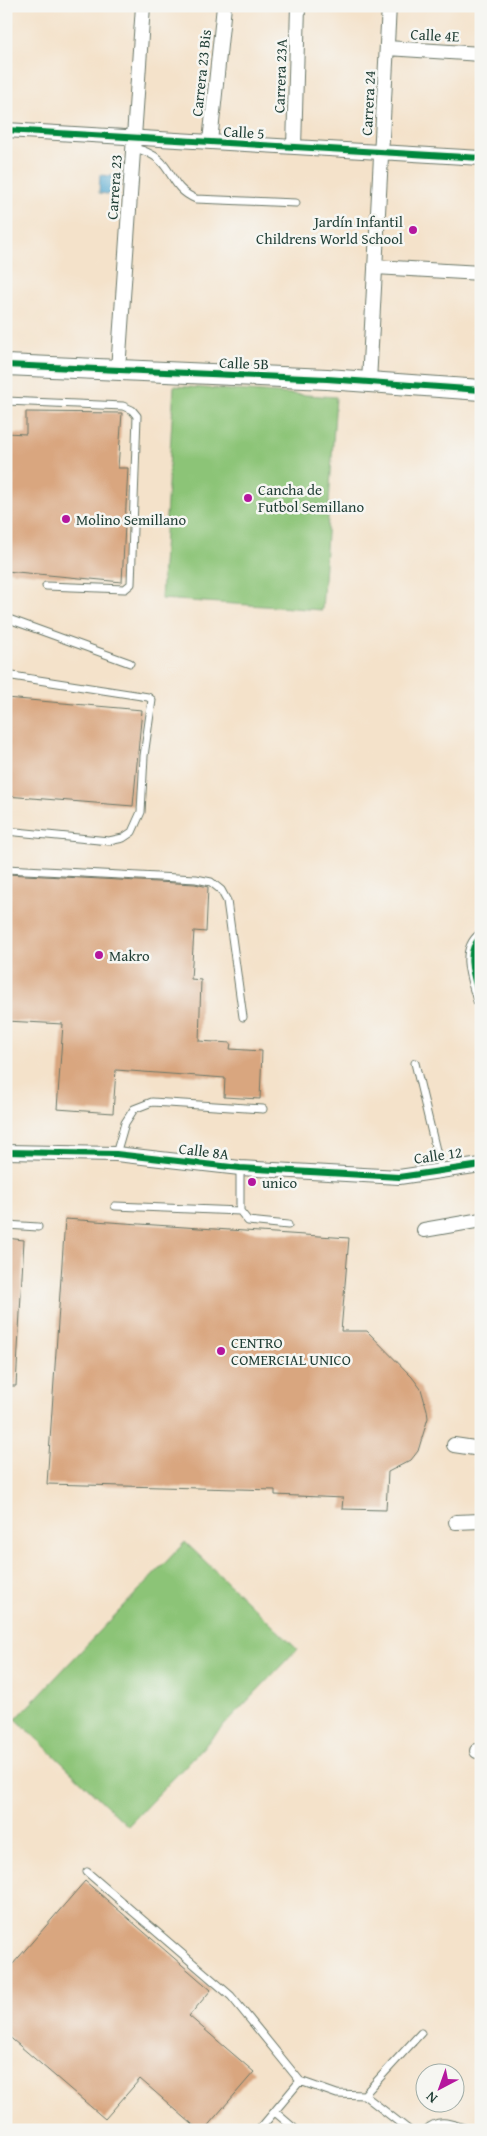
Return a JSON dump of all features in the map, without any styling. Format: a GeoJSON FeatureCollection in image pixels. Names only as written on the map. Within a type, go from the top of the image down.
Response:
{"type":"FeatureCollection","features":[{"type":"Feature","properties":{"kind":"street","name":"Carrera 23"},"geometry":{"type":"LineString","coordinates":[[118,370],[143,6]]}},
{"type":"Feature","properties":{"kind":"street","name":"Carrera 23 Bis"},"geometry":{"type":"LineString","coordinates":[[210,142],[224,6]]}},
{"type":"Feature","properties":{"kind":"street","name":"Carrera 23A"},"geometry":{"type":"LineString","coordinates":[[294,147],[298,6]]}},
{"type":"Feature","properties":{"kind":"street","name":"Carrera 24"},"geometry":{"type":"LineString","coordinates":[[369,382],[390,6]]}},
{"type":"Feature","properties":{"kind":"street","name":"Calle 4E"},"geometry":{"type":"LineString","coordinates":[[387,48],[481,54]]}},
{"type":"Feature","properties":{"kind":"street","name":"Calle 5"},"geometry":{"type":"LineString","coordinates":[[6,130],[134,143],[210,142],[381,154],[481,158]]}},
{"type":"Feature","properties":{"kind":"street"},"geometry":{"type":"LineString","coordinates":[[375,267],[481,273]]}},
{"type":"Feature","properties":{"kind":"street","name":"Calle 5B"},"geometry":{"type":"LineString","coordinates":[[6,365],[369,382],[481,390]]}},
{"type":"Feature","properties":{"kind":"street"},"geometry":{"type":"LineString","coordinates":[[481,937],[471,949],[471,962],[481,1002]]}},
{"type":"Feature","properties":{"kind":"street","name":"Calle 8A"},"geometry":{"type":"LineString","coordinates":[[6,1152],[116,1154],[240,1168],[399,1177]]}},
{"type":"Feature","properties":{"kind":"street","name":"Calle 12"},"geometry":{"type":"LineString","coordinates":[[399,1177],[481,1165]]}},
{"type":"Feature","properties":{"kind":"street"},"geometry":{"type":"LineString","coordinates":[[424,1230],[481,1220]]}},
{"type":"Feature","properties":{"kind":"street"},"geometry":{"type":"LineString","coordinates":[[454,1445],[481,1449]]}},
{"type":"Feature","properties":{"kind":"street"},"geometry":{"type":"LineString","coordinates":[[456,1522],[481,1521]]}},
{"type":"Feature","properties":{"kind":"lane"},"geometry":{"type":"LineString","coordinates":[[134,143],[157,156],[172,174],[176,185],[186,195],[196,199],[296,203]]}},
{"type":"Feature","properties":{"kind":"lane"},"geometry":{"type":"LineString","coordinates":[[6,402],[123,406],[132,410],[137,416],[131,584],[125,589],[46,586]]}},
{"type":"Feature","properties":{"kind":"lane"},"geometry":{"type":"LineString","coordinates":[[6,618],[130,663]]}},
{"type":"Feature","properties":{"kind":"lane"},"geometry":{"type":"LineString","coordinates":[[6,675],[148,697],[152,700],[144,756],[141,812],[132,832],[123,838],[110,842],[6,831]]}},
{"type":"Feature","properties":{"kind":"lane"},"geometry":{"type":"LineString","coordinates":[[6,869],[154,876],[211,882],[221,890],[227,901],[243,1017]]}},
{"type":"Feature","properties":{"kind":"lane"},"geometry":{"type":"LineString","coordinates":[[415,1063],[440,1171]]}},
{"type":"Feature","properties":{"kind":"lane"},"geometry":{"type":"LineString","coordinates":[[116,1154],[125,1123],[134,1109],[152,1102],[263,1109]]}},
{"type":"Feature","properties":{"kind":"lane"},"geometry":{"type":"LineString","coordinates":[[240,1168],[240,1211],[248,1221],[288,1225]]}},
{"type":"Feature","properties":{"kind":"lane"},"geometry":{"type":"LineString","coordinates":[[115,1206],[240,1211]]}},
{"type":"Feature","properties":{"kind":"lane"},"geometry":{"type":"LineString","coordinates":[[6,1225],[38,1227]]}},
{"type":"Feature","properties":{"kind":"lane"},"geometry":{"type":"LineString","coordinates":[[87,1872],[231,1996],[300,2081],[337,2094],[364,2095],[409,2130]]}},
{"type":"Feature","properties":{"kind":"lane"},"geometry":{"type":"LineString","coordinates":[[364,2095],[420,2033]]}},
{"type":"Feature","properties":{"kind":"lane"},"geometry":{"type":"LineString","coordinates":[[259,2130],[300,2081]]}},
{"type":"Feature","properties":{"kind":"lane"},"geometry":{"type":"LineString","coordinates":[[275,2112],[296,2130]]}},
{"type":"Feature","properties":{"kind":"lane"},"geometry":{"type":"LineString","coordinates":[[426,2130],[433,2123],[440,2122],[471,2130]]}},
{"type":"Feature","properties":{"kind":"green space","name":"Cancha de Futbol Semillano"},"geometry":{"type":"Polygon","coordinates":[[[174,386],[336,397],[322,610],[161,599],[174,386]]]}},
{"type":"Feature","properties":{"kind":"green space"},"geometry":{"type":"Polygon","coordinates":[[[185,1542],[297,1649],[128,1826],[16,1719],[185,1542]]]}},
{"type":"Feature","properties":{"kind":"water"},"geometry":{"type":"Polygon","coordinates":[[[100,175],[115,176],[115,195],[99,193],[100,175]]]}},
{"type":"Feature","properties":{"kind":"building","name":"Molino Semillano"},"geometry":{"type":"Polygon","coordinates":[[[26,412],[122,413],[118,468],[128,468],[122,582],[6,571],[6,433],[26,434],[26,412]]]}},
{"type":"Feature","properties":{"kind":"building"},"geometry":{"type":"Polygon","coordinates":[[[6,698],[142,710],[133,806],[6,796],[6,698]]]}},
{"type":"Feature","properties":{"kind":"building","name":"Makro"},"geometry":{"type":"Polygon","coordinates":[[[6,874],[195,884],[208,887],[206,932],[194,931],[191,979],[201,980],[199,1041],[231,1043],[230,1049],[262,1051],[260,1099],[224,1097],[225,1078],[116,1070],[113,1113],[57,1109],[63,1024],[6,1021],[6,874]]]}},
{"type":"Feature","properties":{"kind":"building","name":"CENTRO COMERCIAL UNICO"},"geometry":{"type":"Polygon","coordinates":[[[65,1219],[349,1238],[341,1331],[367,1331],[412,1377],[421,1389],[427,1410],[428,1418],[418,1451],[411,1460],[388,1472],[386,1510],[342,1509],[343,1498],[275,1495],[275,1490],[47,1484],[65,1219]]]}},
{"type":"Feature","properties":{"kind":"building"},"geometry":{"type":"Polygon","coordinates":[[[6,1238],[24,1240],[16,1386],[6,1386],[6,1238]]]}},
{"type":"Feature","properties":{"kind":"building"},"geometry":{"type":"Polygon","coordinates":[[[85,1881],[211,1990],[189,2016],[254,2072],[204,2130],[199,2130],[140,2079],[105,2119],[6,2034],[6,1972],[85,1881]]]}},
{"type":"Feature","properties":{"kind":"cycle path"},"geometry":{"type":"LineString","coordinates":[[6,130],[481,158]]}},
{"type":"Feature","properties":{"kind":"cycle path"},"geometry":{"type":"LineString","coordinates":[[6,365],[327,379],[481,390]]}},
{"type":"Feature","properties":{"kind":"cycle path"},"geometry":{"type":"LineString","coordinates":[[481,937],[475,944],[471,959],[481,1002]]}},
{"type":"Feature","properties":{"kind":"cycle path"},"geometry":{"type":"LineString","coordinates":[[6,1152],[116,1154],[240,1168],[399,1177],[481,1165]]}},
{"type":"Feature","properties":{"kind":"place","name":"Jardín Infantil Childrens World School"},"geometry":{"type":"Point","coordinates":[413,230]}},
{"type":"Feature","properties":{"kind":"place","name":"Cancha de Futbol Semillano"},"geometry":{"type":"Point","coordinates":[248,498]}},
{"type":"Feature","properties":{"kind":"place","name":"Molino Semillano"},"geometry":{"type":"Point","coordinates":[66,519]}},
{"type":"Feature","properties":{"kind":"place","name":"Makro"},"geometry":{"type":"Point","coordinates":[99,955]}},
{"type":"Feature","properties":{"kind":"place","name":"unico"},"geometry":{"type":"Point","coordinates":[252,1182]}},
{"type":"Feature","properties":{"kind":"place","name":"CENTRO COMERCIAL UNICO"},"geometry":{"type":"Point","coordinates":[221,1351]}}]}
